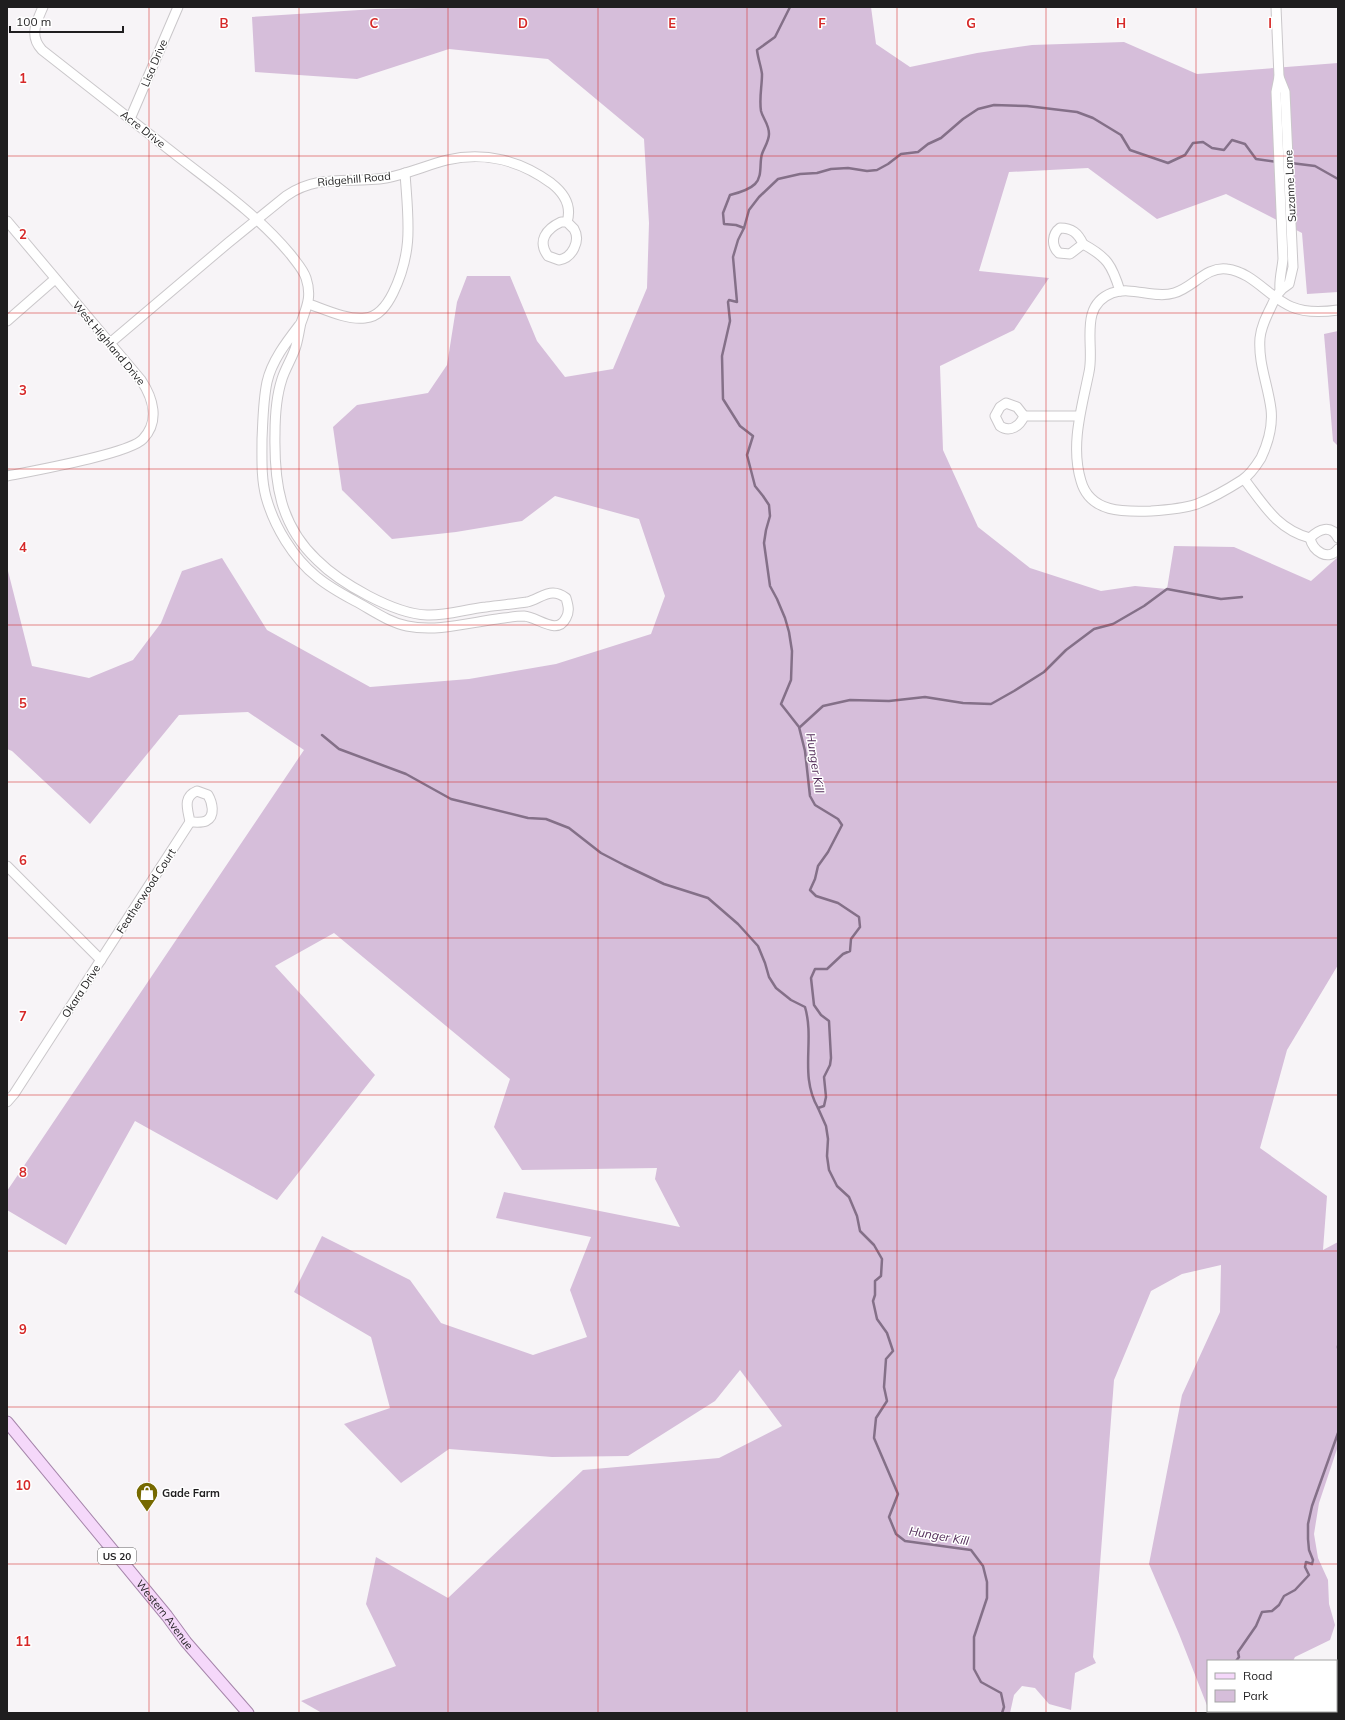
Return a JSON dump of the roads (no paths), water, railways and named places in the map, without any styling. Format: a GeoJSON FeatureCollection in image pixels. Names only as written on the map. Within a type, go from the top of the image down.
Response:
{"type":"FeatureCollection","features":[{"type":"Feature","properties":{"kind":"main road","name":"Western Avenue"},"geometry":{"type":"LineString","coordinates":[[7,1422],[167,1616],[186,1642],[248,1713]]}},
{"type":"Feature","properties":{"kind":"street","name":"Acre Drive"},"geometry":{"type":"LineString","coordinates":[[43,7],[37,20],[34,35],[36,44],[256,220],[279,241],[299,266],[308,284],[308,304]]}},
{"type":"Feature","properties":{"kind":"street","name":"Lisa Drive"},"geometry":{"type":"LineString","coordinates":[[130,119],[178,7]]}},
{"type":"Feature","properties":{"kind":"street","name":"Suzanne Lane"},"geometry":{"type":"LineString","coordinates":[[1276,7],[1279,78],[1276,92],[1283,258],[1278,293],[1264,323],[1260,340],[1260,358],[1271,410],[1271,429],[1268,442],[1260,460],[1244,479],[1198,503],[1176,510],[1128,512],[1114,511],[1104,507],[1086,492],[1081,482],[1077,449],[1079,416],[1091,362],[1091,314],[1100,301],[1106,296],[1120,291],[1166,295],[1185,289],[1208,272],[1227,269],[1238,272],[1278,293]]}},
{"type":"Feature","properties":{"kind":"street","name":"Ridgehill Road"},"geometry":{"type":"LineString","coordinates":[[110,343],[256,220],[293,191],[307,184],[385,178],[458,158],[481,157],[504,159],[524,166],[539,174],[558,188],[567,202],[569,214],[567,222]]}},
{"type":"Feature","properties":{"kind":"street"},"geometry":{"type":"LineString","coordinates":[[301,322],[285,344],[267,381],[264,401],[262,458],[266,496],[276,523],[296,555],[306,567],[317,577],[339,592],[387,619],[407,626],[422,628],[452,626],[524,616],[552,626],[556,626],[564,622],[567,616],[568,605],[566,598],[561,594],[551,593],[528,602],[449,613],[427,615],[404,611],[362,592],[316,560],[287,519],[282,505],[275,469],[276,402],[282,376],[295,349],[301,322],[308,304],[346,316],[364,318],[374,316],[383,309],[398,282],[407,253],[409,226],[405,173]]}},
{"type":"Feature","properties":{"kind":"street","name":"West Highland Drive"},"geometry":{"type":"LineString","coordinates":[[7,221],[141,380],[152,400],[153,408],[152,422],[148,432],[142,440],[127,448],[94,457],[7,476]]}},
{"type":"Feature","properties":{"kind":"street"},"geometry":{"type":"LineString","coordinates":[[1083,244],[1097,251],[1108,261],[1115,272],[1120,291]]}},
{"type":"Feature","properties":{"kind":"street"},"geometry":{"type":"LineString","coordinates":[[7,321],[55,279]]}},
{"type":"Feature","properties":{"kind":"street"},"geometry":{"type":"LineString","coordinates":[[1278,293],[1291,307],[1300,310],[1338,310]]}},
{"type":"Feature","properties":{"kind":"street"},"geometry":{"type":"LineString","coordinates":[[264,401],[276,402]]}},
{"type":"Feature","properties":{"kind":"street"},"geometry":{"type":"LineString","coordinates":[[1024,416],[1079,416]]}},
{"type":"Feature","properties":{"kind":"street"},"geometry":{"type":"LineString","coordinates":[[1244,479],[1278,522],[1301,536],[1310,538]]}},
{"type":"Feature","properties":{"kind":"street"},"geometry":{"type":"LineString","coordinates":[[276,523],[287,519]]}},
{"type":"Feature","properties":{"kind":"street"},"geometry":{"type":"LineString","coordinates":[[1310,538],[1318,531],[1328,529],[1332,530],[1338,538]]}},
{"type":"Feature","properties":{"kind":"street"},"geometry":{"type":"LineString","coordinates":[[1310,538],[1312,545],[1322,554],[1329,556],[1335,553],[1338,549]]}},
{"type":"Feature","properties":{"kind":"street"},"geometry":{"type":"LineString","coordinates":[[355,601],[362,592]]}},
{"type":"Feature","properties":{"kind":"street"},"geometry":{"type":"LineString","coordinates":[[449,613],[452,626]]}},
{"type":"Feature","properties":{"kind":"street","name":"Featherwood Court"},"geometry":{"type":"LineString","coordinates":[[101,960],[190,822]]}},
{"type":"Feature","properties":{"kind":"street","name":"Okara Drive"},"geometry":{"type":"LineString","coordinates":[[7,866],[101,960],[14,1094],[7,1102]]}},
{"type":"Feature","properties":{"kind":"waterway","name":"Hunger Kill"},"geometry":{"type":"LineString","coordinates":[[790,7],[775,37],[757,50],[762,74],[760,102],[761,111],[768,127],[769,134],[761,158],[759,177],[755,184],[750,188],[730,195],[723,213],[724,224],[736,225],[744,228],[738,240],[733,257],[737,302],[729,300],[728,302],[730,321],[722,356],[723,399],[740,426],[753,436],[747,455],[755,486],[769,505],[770,516],[764,543],[770,586],[785,618],[792,651],[791,680],[781,704],[799,727],[805,751],[810,796],[815,805],[838,819],[842,825],[828,852],[818,866],[815,879],[810,890],[816,896],[838,903],[859,917],[860,927],[851,939],[850,951],[843,954],[827,969],[815,969],[811,978],[814,1005],[821,1015],[829,1021],[831,1058],[830,1065],[824,1077],[826,1097],[824,1106],[818,1108],[826,1126],[829,1170],[837,1186],[849,1197],[857,1216],[860,1231],[874,1245],[882,1259],[881,1276],[875,1281],[875,1295],[873,1301],[877,1319],[887,1333],[893,1351],[886,1359],[884,1387],[887,1401],[876,1418],[874,1438],[898,1494],[889,1517],[896,1534],[905,1541],[971,1550],[983,1566],[987,1582],[987,1598],[974,1637],[974,1669],[981,1682],[1001,1693],[1004,1707],[1002,1713]]}},
{"type":"Feature","properties":{"kind":"waterway"},"geometry":{"type":"LineString","coordinates":[[744,228],[749,210],[759,197],[778,179],[800,174],[817,173],[831,169],[848,168],[867,171],[877,170],[901,154],[918,152],[928,144],[941,138],[963,119],[978,109],[994,105],[1027,106],[1077,112],[1093,118],[1121,135],[1130,150],[1168,163],[1185,155],[1193,143],[1203,142],[1212,148],[1224,150],[1232,140],[1245,144],[1256,159],[1278,162]]}},
{"type":"Feature","properties":{"kind":"waterway"},"geometry":{"type":"LineString","coordinates":[[1291,163],[1315,166],[1338,179]]}},
{"type":"Feature","properties":{"kind":"waterway"},"geometry":{"type":"LineString","coordinates":[[800,727],[823,706],[850,700],[889,701],[925,697],[963,703],[991,704],[1044,672],[1066,650],[1094,629],[1113,624],[1144,606],[1167,589],[1221,599],[1242,597]]}},
{"type":"Feature","properties":{"kind":"waterway"},"geometry":{"type":"LineString","coordinates":[[322,735],[339,749],[406,774],[451,799],[528,818],[546,819],[569,828],[601,853],[624,865],[664,884],[708,898],[738,924],[758,946],[769,977],[776,988],[791,1000],[805,1007],[809,1032],[809,1083],[812,1096],[818,1108]]}},
{"type":"Feature","properties":{"kind":"waterway"},"geometry":{"type":"LineString","coordinates":[[1237,1660],[1239,1657],[1238,1652],[1256,1626],[1262,1612],[1272,1611],[1279,1605],[1284,1596],[1295,1590],[1309,1575],[1305,1567],[1306,1562],[1312,1564],[1313,1560],[1309,1550],[1308,1524],[1312,1506],[1338,1433]]}},
{"type":"Feature","properties":{"kind":"place","name":"Gade Farm"},"geometry":{"type":"Point","coordinates":[147,1512]}}]}
